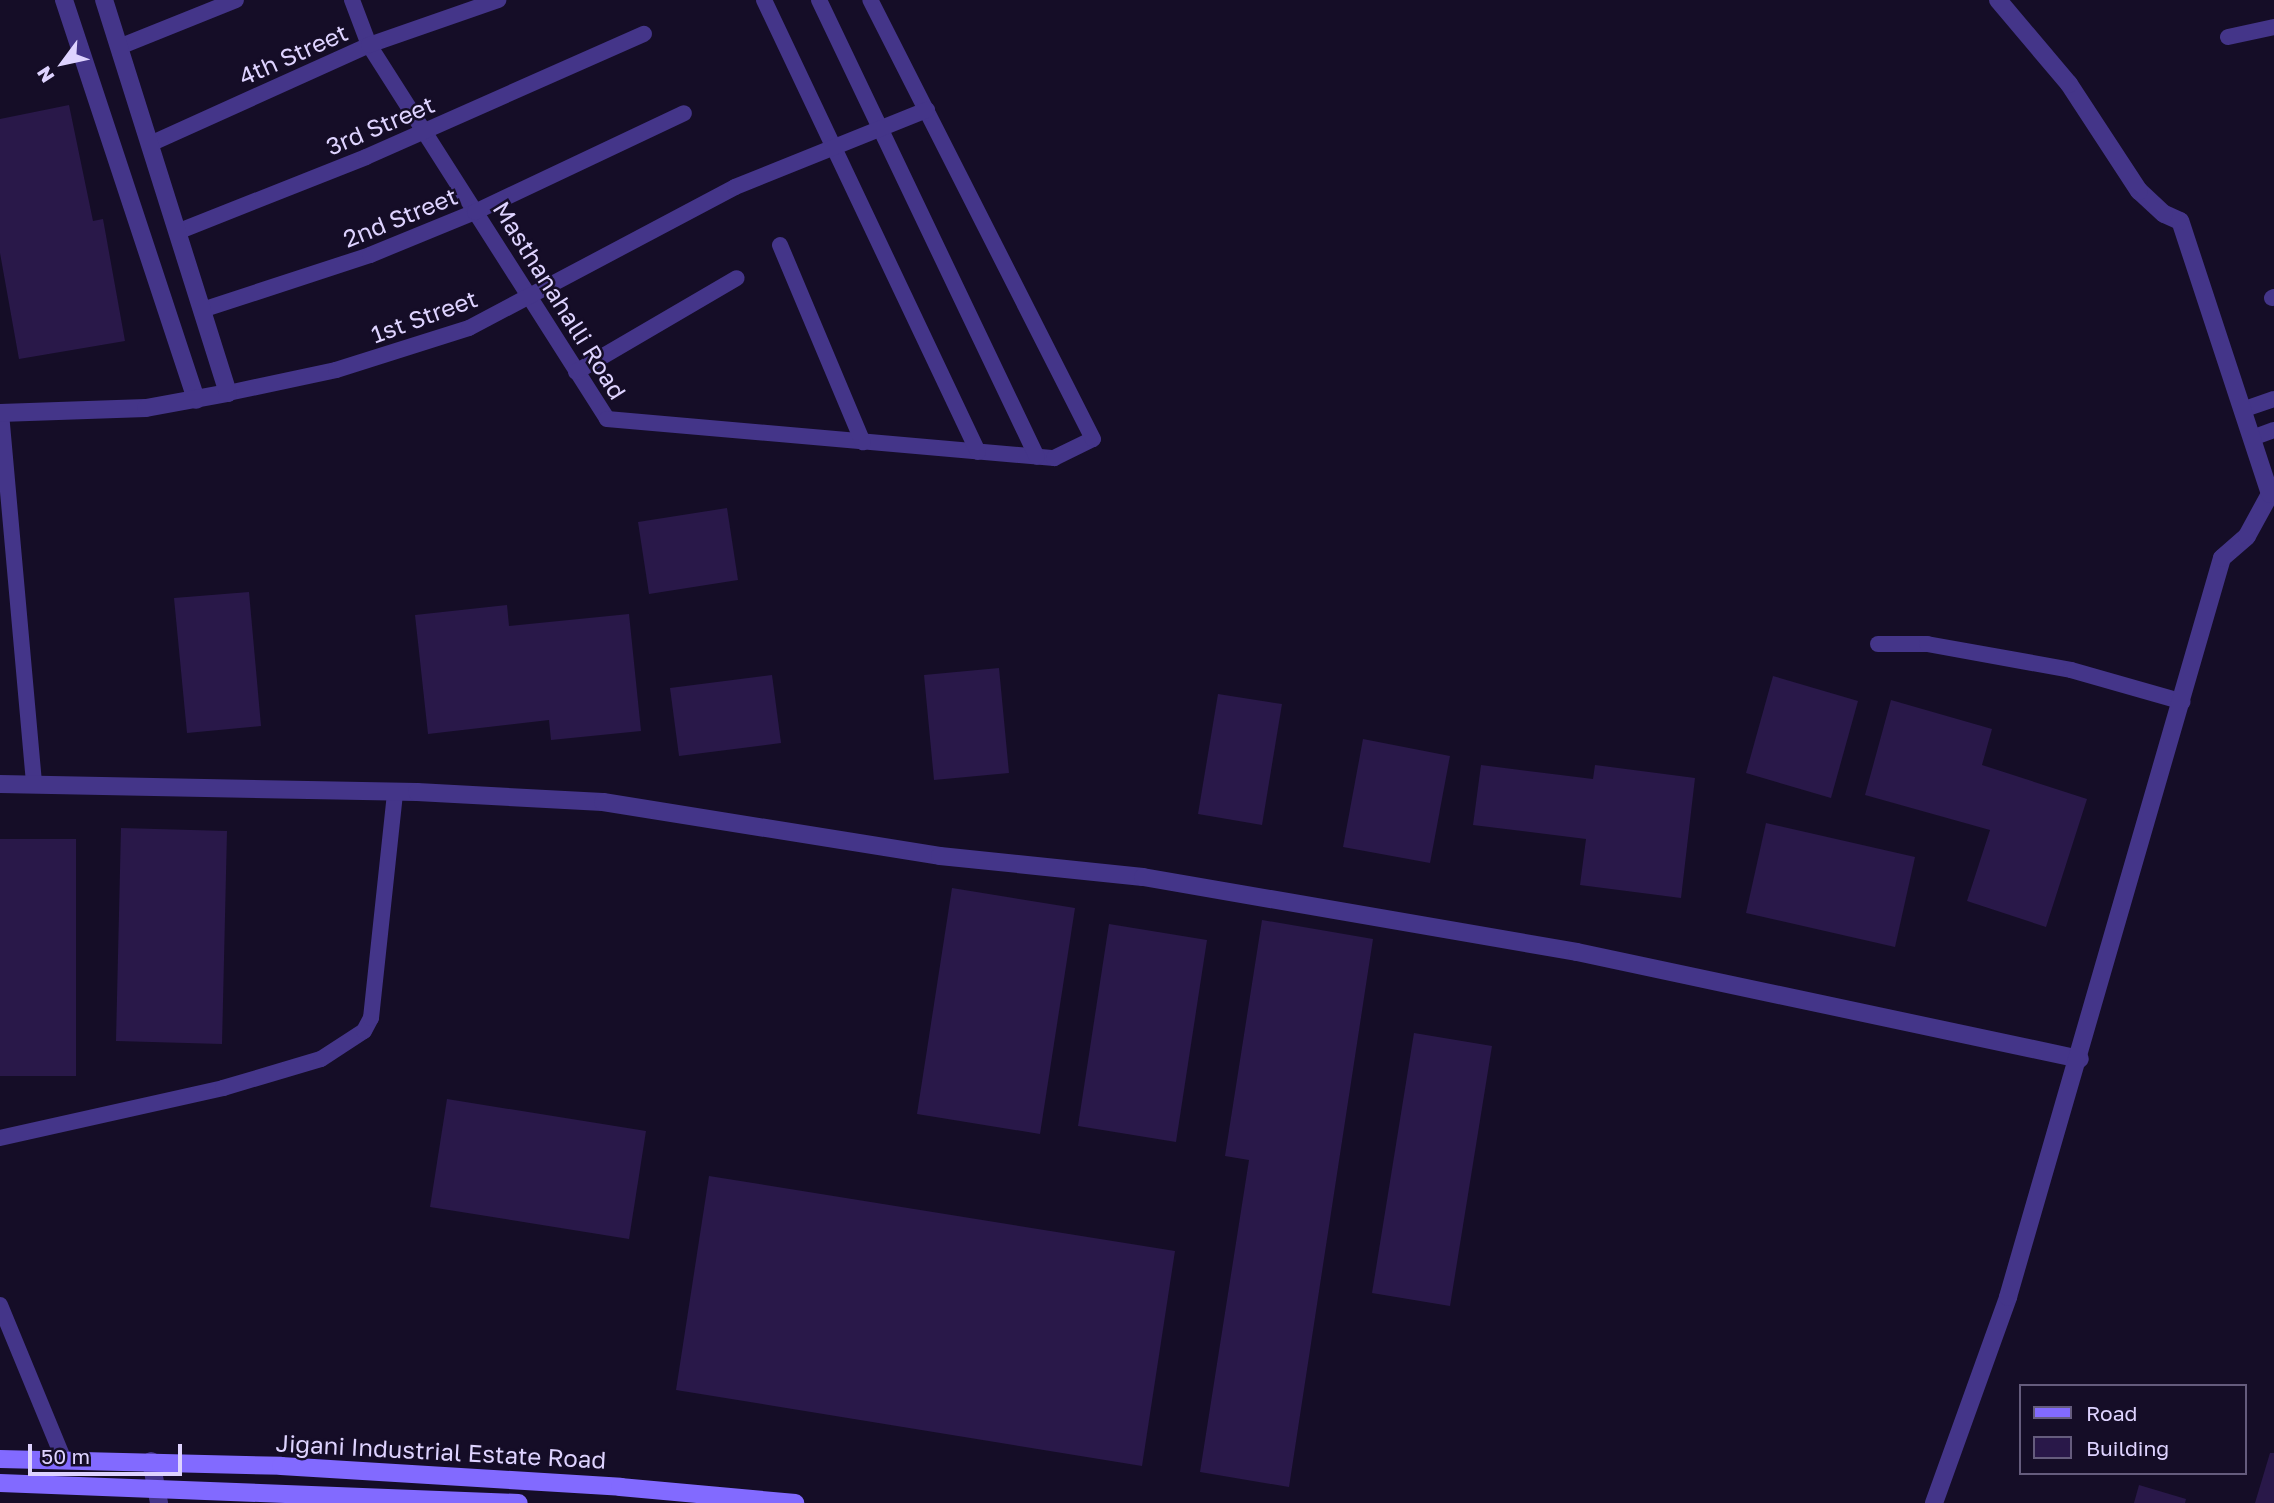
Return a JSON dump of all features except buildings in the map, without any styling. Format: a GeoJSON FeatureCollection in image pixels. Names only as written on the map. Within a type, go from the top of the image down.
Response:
{"type":"FeatureCollection","features":[{"type":"Feature","properties":{"kind":"main road","name":"Jigani Industrial Estate Road"},"geometry":{"type":"LineString","coordinates":[[0,1458],[152,1461],[620,1487],[795,1503]]}},
{"type":"Feature","properties":{"kind":"main road","name":"Jigani Industrial Estate Road"},"geometry":{"type":"LineString","coordinates":[[0,1483],[158,1496],[519,1503]]}},
{"type":"Feature","properties":{"kind":"street"},"geometry":{"type":"LineString","coordinates":[[64,0],[196,400]]}},
{"type":"Feature","properties":{"kind":"street"},"geometry":{"type":"LineString","coordinates":[[34,783],[1,413],[146,408],[228,393],[104,0]]}},
{"type":"Feature","properties":{"kind":"street"},"geometry":{"type":"LineString","coordinates":[[119,47],[236,0]]}},
{"type":"Feature","properties":{"kind":"street","name":"Masthanahalli Road"},"geometry":{"type":"LineString","coordinates":[[352,0],[369,45],[607,419],[1054,458],[1093,439],[927,110]]}},
{"type":"Feature","properties":{"kind":"street","name":"4th Street"},"geometry":{"type":"LineString","coordinates":[[150,144],[369,45],[498,0]]}},
{"type":"Feature","properties":{"kind":"street"},"geometry":{"type":"LineString","coordinates":[[764,0],[978,452]]}},
{"type":"Feature","properties":{"kind":"street"},"geometry":{"type":"LineString","coordinates":[[819,0],[1037,457]]}},
{"type":"Feature","properties":{"kind":"street"},"geometry":{"type":"LineString","coordinates":[[870,0],[927,110]]}},
{"type":"Feature","properties":{"kind":"street"},"geometry":{"type":"LineString","coordinates":[[1934,1503],[2008,1297],[2080,1059],[2222,558],[2247,536],[2270,494],[2180,220],[2164,214],[2139,191],[2069,84],[1998,0]]}},
{"type":"Feature","properties":{"kind":"street"},"geometry":{"type":"LineString","coordinates":[[2228,37],[2274,27]]}},
{"type":"Feature","properties":{"kind":"street","name":"3rd Street"},"geometry":{"type":"LineString","coordinates":[[177,232],[366,157],[423,129],[469,113],[597,52],[644,34]]}},
{"type":"Feature","properties":{"kind":"street","name":"1st Street"},"geometry":{"type":"LineString","coordinates":[[228,393],[350,366],[470,328],[735,187],[833,150],[927,110]]}},
{"type":"Feature","properties":{"kind":"street","name":"2nd Street"},"geometry":{"type":"LineString","coordinates":[[202,310],[370,255],[475,212],[684,113]]}},
{"type":"Feature","properties":{"kind":"street"},"geometry":{"type":"LineString","coordinates":[[780,245],[863,442]]}},
{"type":"Feature","properties":{"kind":"street"},"geometry":{"type":"LineString","coordinates":[[576,372],[737,278]]}},
{"type":"Feature","properties":{"kind":"street"},"geometry":{"type":"LineString","coordinates":[[2242,410],[2274,400]]}},
{"type":"Feature","properties":{"kind":"street"},"geometry":{"type":"LineString","coordinates":[[2252,438],[2274,430]]}},
{"type":"Feature","properties":{"kind":"street"},"geometry":{"type":"LineString","coordinates":[[1878,644],[1927,643],[2071,670],[2183,702]]}},
{"type":"Feature","properties":{"kind":"street"},"geometry":{"type":"LineString","coordinates":[[0,784],[395,792],[603,802],[940,856],[1143,877],[1577,952],[2080,1059]]}},
{"type":"Feature","properties":{"kind":"street"},"geometry":{"type":"LineString","coordinates":[[0,1138],[223,1088],[321,1059],[364,1031],[371,1018],[395,792]]}},
{"type":"Feature","properties":{"kind":"street"},"geometry":{"type":"LineString","coordinates":[[0,1305],[63,1458]]}},
{"type":"Feature","properties":{"kind":"street"},"geometry":{"type":"LineString","coordinates":[[152,1461],[158,1496]]}}]}
